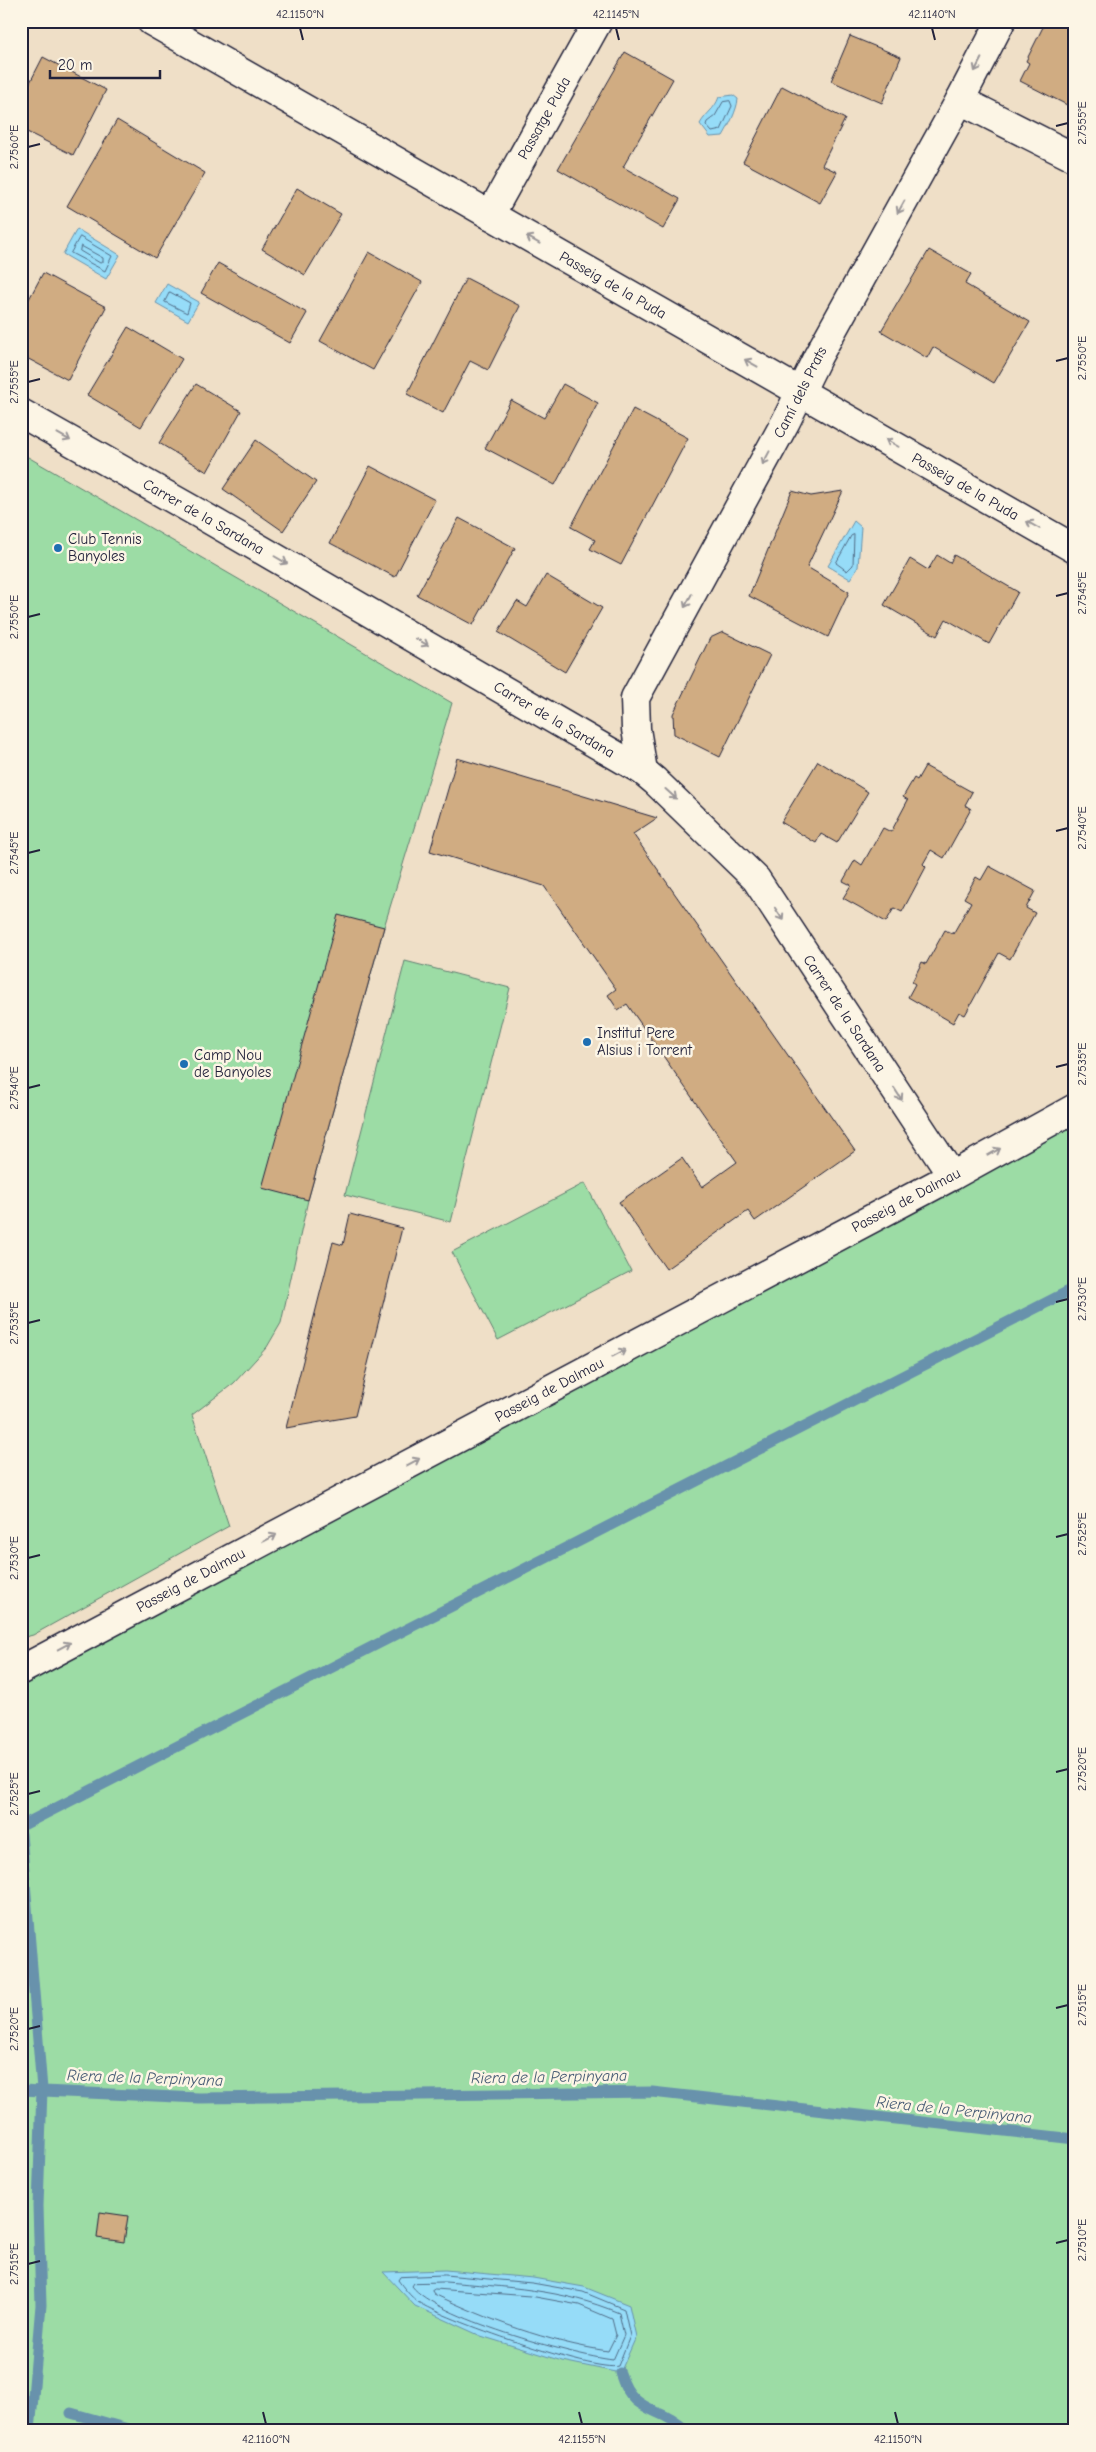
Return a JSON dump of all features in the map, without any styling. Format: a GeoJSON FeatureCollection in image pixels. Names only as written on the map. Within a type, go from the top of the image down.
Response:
{"type":"FeatureCollection","features":[{"type":"Feature","properties":{"kind":"main road","name":"Passeig de la Puda"},"geometry":{"type":"LineString","coordinates":[[151,21],[800,390],[1075,549]]}},
{"type":"Feature","properties":{"kind":"main road","name":"Passatge Puda"},"geometry":{"type":"LineString","coordinates":[[490,215],[598,21]]}},
{"type":"Feature","properties":{"kind":"main road","name":"Camí dels Prats"},"geometry":{"type":"LineString","coordinates":[[643,771],[636,729],[636,698],[786,421],[800,390],[960,100],[1001,21]]}},
{"type":"Feature","properties":{"kind":"main road"},"geometry":{"type":"LineString","coordinates":[[960,100],[1075,158]]}},
{"type":"Feature","properties":{"kind":"main road","name":"Carrer de la Sardana"},"geometry":{"type":"LineString","coordinates":[[21,413],[214,521],[643,771],[681,803],[756,879],[952,1176]]}},
{"type":"Feature","properties":{"kind":"main road","name":"Passeig de Dalmau"},"geometry":{"type":"LineString","coordinates":[[21,1670],[952,1176],[1075,1108]]}},
{"type":"Feature","properties":{"kind":"green space","name":"Camp Nou de Banyoles"},"geometry":{"type":"Polygon","coordinates":[[[21,453],[452,703],[384,927],[308,1200],[281,1323],[267,1347],[234,1383],[192,1415],[229,1526],[33,1635],[21,1638],[21,453]]]}},
{"type":"Feature","properties":{"kind":"green space"},"geometry":{"type":"Polygon","coordinates":[[[405,961],[510,988],[451,1222],[345,1195],[405,961]]]}},
{"type":"Feature","properties":{"kind":"green space"},"geometry":{"type":"Polygon","coordinates":[[[1075,1121],[1075,2431],[21,2431],[21,1684],[1075,1121]]]}},
{"type":"Feature","properties":{"kind":"green space"},"geometry":{"type":"Polygon","coordinates":[[[585,1183],[631,1271],[498,1340],[452,1252],[585,1183]]]}},
{"type":"Feature","properties":{"kind":"water"},"geometry":{"type":"Polygon","coordinates":[[[733,95],[738,99],[732,118],[723,136],[710,137],[700,124],[719,97],[733,95]]]}},
{"type":"Feature","properties":{"kind":"water"},"geometry":{"type":"Polygon","coordinates":[[[77,229],[120,255],[106,279],[63,254],[77,229]]]}},
{"type":"Feature","properties":{"kind":"water"},"geometry":{"type":"Polygon","coordinates":[[[167,284],[199,302],[188,321],[156,303],[167,284]]]}},
{"type":"Feature","properties":{"kind":"water"},"geometry":{"type":"Polygon","coordinates":[[[854,521],[861,527],[858,567],[850,579],[828,566],[854,521]]]}},
{"type":"Feature","properties":{"kind":"water"},"geometry":{"type":"Polygon","coordinates":[[[445,2270],[533,2278],[584,2287],[629,2305],[636,2337],[620,2373],[562,2361],[481,2336],[415,2306],[383,2272],[445,2270]]]}},
{"type":"Feature","properties":{"kind":"building"},"geometry":{"type":"Polygon","coordinates":[[[1046,21],[1075,21],[1075,95],[1069,106],[1020,81],[1029,63],[1026,61],[1046,21]]]}},
{"type":"Feature","properties":{"kind":"building"},"geometry":{"type":"Polygon","coordinates":[[[850,36],[901,57],[882,103],[831,81],[850,36]]]}},
{"type":"Feature","properties":{"kind":"building"},"geometry":{"type":"Polygon","coordinates":[[[625,52],[673,79],[623,167],[680,199],[663,229],[558,169],[625,52]]]}},
{"type":"Feature","properties":{"kind":"building"},"geometry":{"type":"Polygon","coordinates":[[[43,57],[106,90],[73,155],[21,129],[21,100],[43,57]]]}},
{"type":"Feature","properties":{"kind":"building"},"geometry":{"type":"Polygon","coordinates":[[[782,86],[845,119],[822,165],[837,172],[820,203],[743,162],[782,86]]]}},
{"type":"Feature","properties":{"kind":"building"},"geometry":{"type":"Polygon","coordinates":[[[117,120],[205,173],[155,258],[67,206],[117,120]]]}},
{"type":"Feature","properties":{"kind":"building"},"geometry":{"type":"Polygon","coordinates":[[[297,188],[341,214],[305,275],[262,249],[297,188]]]}},
{"type":"Feature","properties":{"kind":"building"},"geometry":{"type":"Polygon","coordinates":[[[929,250],[971,274],[965,284],[1030,322],[994,383],[933,347],[927,358],[881,331],[929,250]]]}},
{"type":"Feature","properties":{"kind":"building"},"geometry":{"type":"Polygon","coordinates":[[[369,252],[422,282],[373,370],[320,341],[369,252]]]}},
{"type":"Feature","properties":{"kind":"building"},"geometry":{"type":"Polygon","coordinates":[[[218,263],[307,313],[290,343],[201,293],[218,263]]]}},
{"type":"Feature","properties":{"kind":"building"},"geometry":{"type":"Polygon","coordinates":[[[43,273],[106,307],[68,380],[21,355],[21,314],[43,273]]]}},
{"type":"Feature","properties":{"kind":"building"},"geometry":{"type":"Polygon","coordinates":[[[466,278],[520,306],[488,370],[470,361],[443,413],[407,394],[466,278]]]}},
{"type":"Feature","properties":{"kind":"building"},"geometry":{"type":"Polygon","coordinates":[[[128,327],[182,359],[141,427],[87,395],[128,327]]]}},
{"type":"Feature","properties":{"kind":"building"},"geometry":{"type":"Polygon","coordinates":[[[196,384],[241,411],[207,472],[159,443],[196,384]]]}},
{"type":"Feature","properties":{"kind":"building"},"geometry":{"type":"Polygon","coordinates":[[[563,384],[598,403],[555,485],[485,448],[511,400],[544,418],[563,384]]]}},
{"type":"Feature","properties":{"kind":"building"},"geometry":{"type":"Polygon","coordinates":[[[633,409],[688,438],[621,565],[590,549],[595,540],[571,527],[633,409]]]}},
{"type":"Feature","properties":{"kind":"building"},"geometry":{"type":"Polygon","coordinates":[[[256,440],[316,482],[283,531],[223,489],[256,440]]]}},
{"type":"Feature","properties":{"kind":"building"},"geometry":{"type":"Polygon","coordinates":[[[370,466],[435,500],[395,577],[330,543],[370,466]]]}},
{"type":"Feature","properties":{"kind":"building"},"geometry":{"type":"Polygon","coordinates":[[[792,491],[811,496],[843,491],[807,567],[849,592],[828,637],[749,596],[792,491]]]}},
{"type":"Feature","properties":{"kind":"building"},"geometry":{"type":"Polygon","coordinates":[[[459,518],[515,548],[473,625],[417,595],[459,518]]]}},
{"type":"Feature","properties":{"kind":"building"},"geometry":{"type":"Polygon","coordinates":[[[937,555],[950,563],[954,555],[1018,592],[989,644],[946,619],[937,636],[884,605],[910,559],[928,570],[937,555]]]}},
{"type":"Feature","properties":{"kind":"building"},"geometry":{"type":"Polygon","coordinates":[[[546,575],[602,608],[565,672],[498,632],[517,601],[527,607],[546,575]]]}},
{"type":"Feature","properties":{"kind":"building"},"geometry":{"type":"Polygon","coordinates":[[[723,632],[770,655],[720,757],[674,734],[673,714],[710,638],[723,632]]]}},
{"type":"Feature","properties":{"kind":"building"},"geometry":{"type":"Polygon","coordinates":[[[457,758],[657,818],[633,834],[855,1151],[755,1221],[748,1211],[666,1269],[619,1202],[682,1158],[702,1187],[737,1162],[627,1004],[618,1010],[608,995],[616,989],[544,886],[430,851],[457,758]]]}},
{"type":"Feature","properties":{"kind":"building"},"geometry":{"type":"Polygon","coordinates":[[[818,761],[868,792],[837,843],[821,834],[816,843],[781,822],[818,761]]]}},
{"type":"Feature","properties":{"kind":"building"},"geometry":{"type":"Polygon","coordinates":[[[925,766],[972,792],[965,805],[971,809],[944,858],[931,850],[923,864],[926,867],[902,912],[894,908],[886,922],[843,898],[851,885],[843,881],[855,860],[862,865],[883,828],[891,832],[908,800],[903,797],[914,778],[917,780],[925,766]]]}},
{"type":"Feature","properties":{"kind":"building"},"geometry":{"type":"Polygon","coordinates":[[[989,866],[1035,891],[1026,908],[1035,913],[1010,959],[999,953],[965,1015],[959,1012],[953,1023],[908,997],[915,984],[912,982],[922,962],[926,964],[945,930],[953,934],[971,902],[964,898],[976,877],[981,880],[989,866]]]}},
{"type":"Feature","properties":{"kind":"building"},"geometry":{"type":"Polygon","coordinates":[[[338,915],[384,927],[308,1200],[262,1188],[338,915]]]}},
{"type":"Feature","properties":{"kind":"building"},"geometry":{"type":"Polygon","coordinates":[[[350,1214],[402,1228],[355,1416],[286,1428],[333,1242],[343,1245],[350,1214]]]}},
{"type":"Feature","properties":{"kind":"building"},"geometry":{"type":"Polygon","coordinates":[[[100,2212],[128,2216],[124,2242],[97,2238],[100,2212]]]}},
{"type":"Feature","properties":{"kind":"waterway"},"geometry":{"type":"LineString","coordinates":[[21,1826],[1075,1288]]}},
{"type":"Feature","properties":{"kind":"waterway"},"geometry":{"type":"LineString","coordinates":[[21,1834],[42,2089],[38,2206],[41,2305],[30,2431]]}},
{"type":"Feature","properties":{"kind":"waterway","name":"Riera de la Perpinyana"},"geometry":{"type":"LineString","coordinates":[[21,2090],[199,2098],[652,2092],[1075,2139]]}},
{"type":"Feature","properties":{"kind":"waterway"},"geometry":{"type":"LineString","coordinates":[[620,2373],[632,2397],[648,2408],[677,2423],[686,2431]]}},
{"type":"Feature","properties":{"kind":"waterway"},"geometry":{"type":"LineString","coordinates":[[71,2413],[135,2431]]}},
{"type":"Feature","properties":{"kind":"place","name":"Club Tennis Banyoles"},"geometry":{"type":"Point","coordinates":[58,548]}},
{"type":"Feature","properties":{"kind":"place","name":"Institut Pere Alsius i Torrent"},"geometry":{"type":"Point","coordinates":[587,1042]}},
{"type":"Feature","properties":{"kind":"place","name":"Camp Nou de Banyoles"},"geometry":{"type":"Point","coordinates":[184,1064]}}]}
